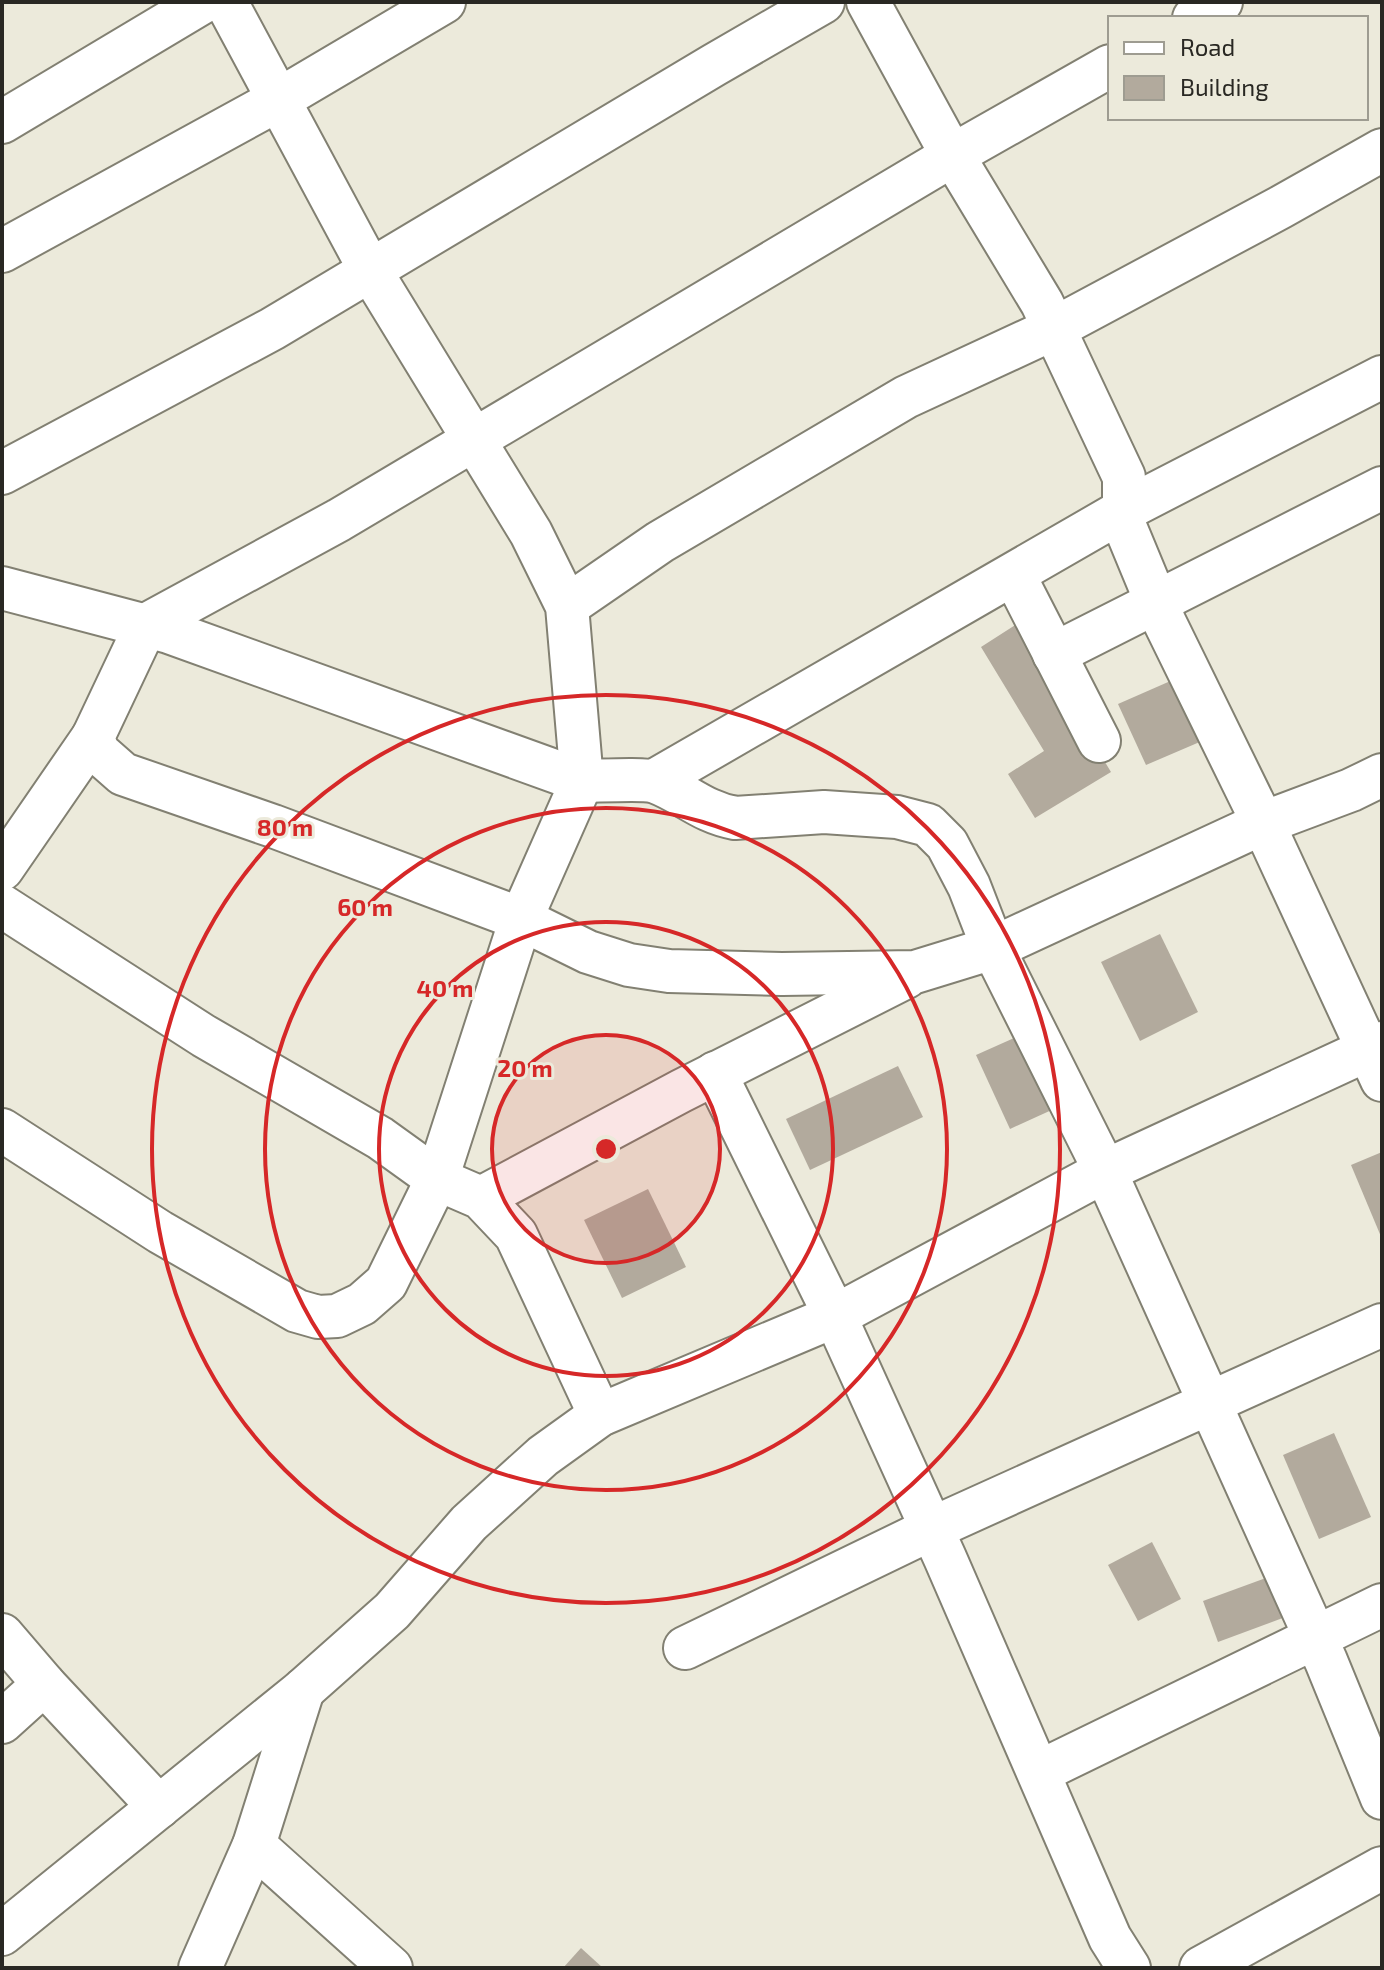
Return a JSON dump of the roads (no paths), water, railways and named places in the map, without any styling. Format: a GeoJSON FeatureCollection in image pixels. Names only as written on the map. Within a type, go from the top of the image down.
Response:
{"type":"FeatureCollection","features":[{"type":"Feature","properties":{"kind":"street"},"geometry":{"type":"LineString","coordinates":[[2,122],[203,2]]}},
{"type":"Feature","properties":{"kind":"street"},"geometry":{"type":"LineString","coordinates":[[2,1130],[160,1232],[297,1311],[318,1317],[337,1316],[362,1304],[386,1283],[437,1179],[521,919],[582,781],[567,606],[531,533],[370,270],[226,2]]}},
{"type":"Feature","properties":{"kind":"street"},"geometry":{"type":"LineString","coordinates":[[2,251],[278,100],[444,2]]}},
{"type":"Feature","properties":{"kind":"street"},"geometry":{"type":"LineString","coordinates":[[2,473],[272,329],[823,2]]}},
{"type":"Feature","properties":{"kind":"street"},"geometry":{"type":"LineString","coordinates":[[2,1934],[303,1690],[392,1611],[469,1523],[543,1456],[600,1415],[835,1316],[1105,1171],[1377,1057],[1156,602],[1124,524],[1124,477],[1055,328],[868,2]]}},
{"type":"Feature","properties":{"kind":"street"},"geometry":{"type":"LineString","coordinates":[[1197,16],[1221,2]]}},
{"type":"Feature","properties":{"kind":"street"},"geometry":{"type":"LineString","coordinates":[[2,869],[93,737],[146,625],[339,520],[953,155],[1108,67]]}},
{"type":"Feature","properties":{"kind":"street"},"geometry":{"type":"LineString","coordinates":[[567,606],[660,542],[906,397],[1055,328],[1382,150]]}},
{"type":"Feature","properties":{"kind":"street"},"geometry":{"type":"LineString","coordinates":[[654,781],[1124,510],[1381,379]]}},
{"type":"Feature","properties":{"kind":"street"},"geometry":{"type":"LineString","coordinates":[[1054,654],[1382,488]]}},
{"type":"Feature","properties":{"kind":"street"},"geometry":{"type":"LineString","coordinates":[[1014,575],[1099,741]]}},
{"type":"Feature","properties":{"kind":"street"},"geometry":{"type":"LineString","coordinates":[[2,588],[169,632],[582,781],[654,781],[707,810],[735,818],[824,812],[897,817],[928,825],[947,844],[969,886],[993,948],[1105,1171],[1326,1661],[1382,1798]]}},
{"type":"Feature","properties":{"kind":"street"},"geometry":{"type":"LineString","coordinates":[[93,737],[98,752],[123,774],[273,826],[521,919],[588,952],[629,965],[669,971],[782,974],[915,972]]}},
{"type":"Feature","properties":{"kind":"street"},"geometry":{"type":"LineString","coordinates":[[481,1198],[715,1073],[915,972],[993,948],[1263,823],[1382,775]]}},
{"type":"Feature","properties":{"kind":"street"},"geometry":{"type":"LineString","coordinates":[[2,906],[204,1036],[380,1138],[437,1179],[481,1198],[516,1235],[600,1415]]}},
{"type":"Feature","properties":{"kind":"street"},"geometry":{"type":"LineString","coordinates":[[715,1073],[835,1316],[1110,1938],[1129,1968]]}},
{"type":"Feature","properties":{"kind":"street"},"geometry":{"type":"LineString","coordinates":[[685,1648],[931,1529],[1382,1325]]}},
{"type":"Feature","properties":{"kind":"street"},"geometry":{"type":"LineString","coordinates":[[1039,1772],[1382,1605]]}},
{"type":"Feature","properties":{"kind":"street"},"geometry":{"type":"LineString","coordinates":[[2,1635],[159,1807]]}},
{"type":"Feature","properties":{"kind":"street"},"geometry":{"type":"LineString","coordinates":[[2,1722],[44,1684]]}},
{"type":"Feature","properties":{"kind":"street"},"geometry":{"type":"LineString","coordinates":[[200,1968],[254,1845],[303,1690]]}},
{"type":"Feature","properties":{"kind":"street"},"geometry":{"type":"LineString","coordinates":[[254,1845],[391,1968]]}},
{"type":"Feature","properties":{"kind":"street"},"geometry":{"type":"LineString","coordinates":[[1201,1968],[1382,1868]]}}]}
